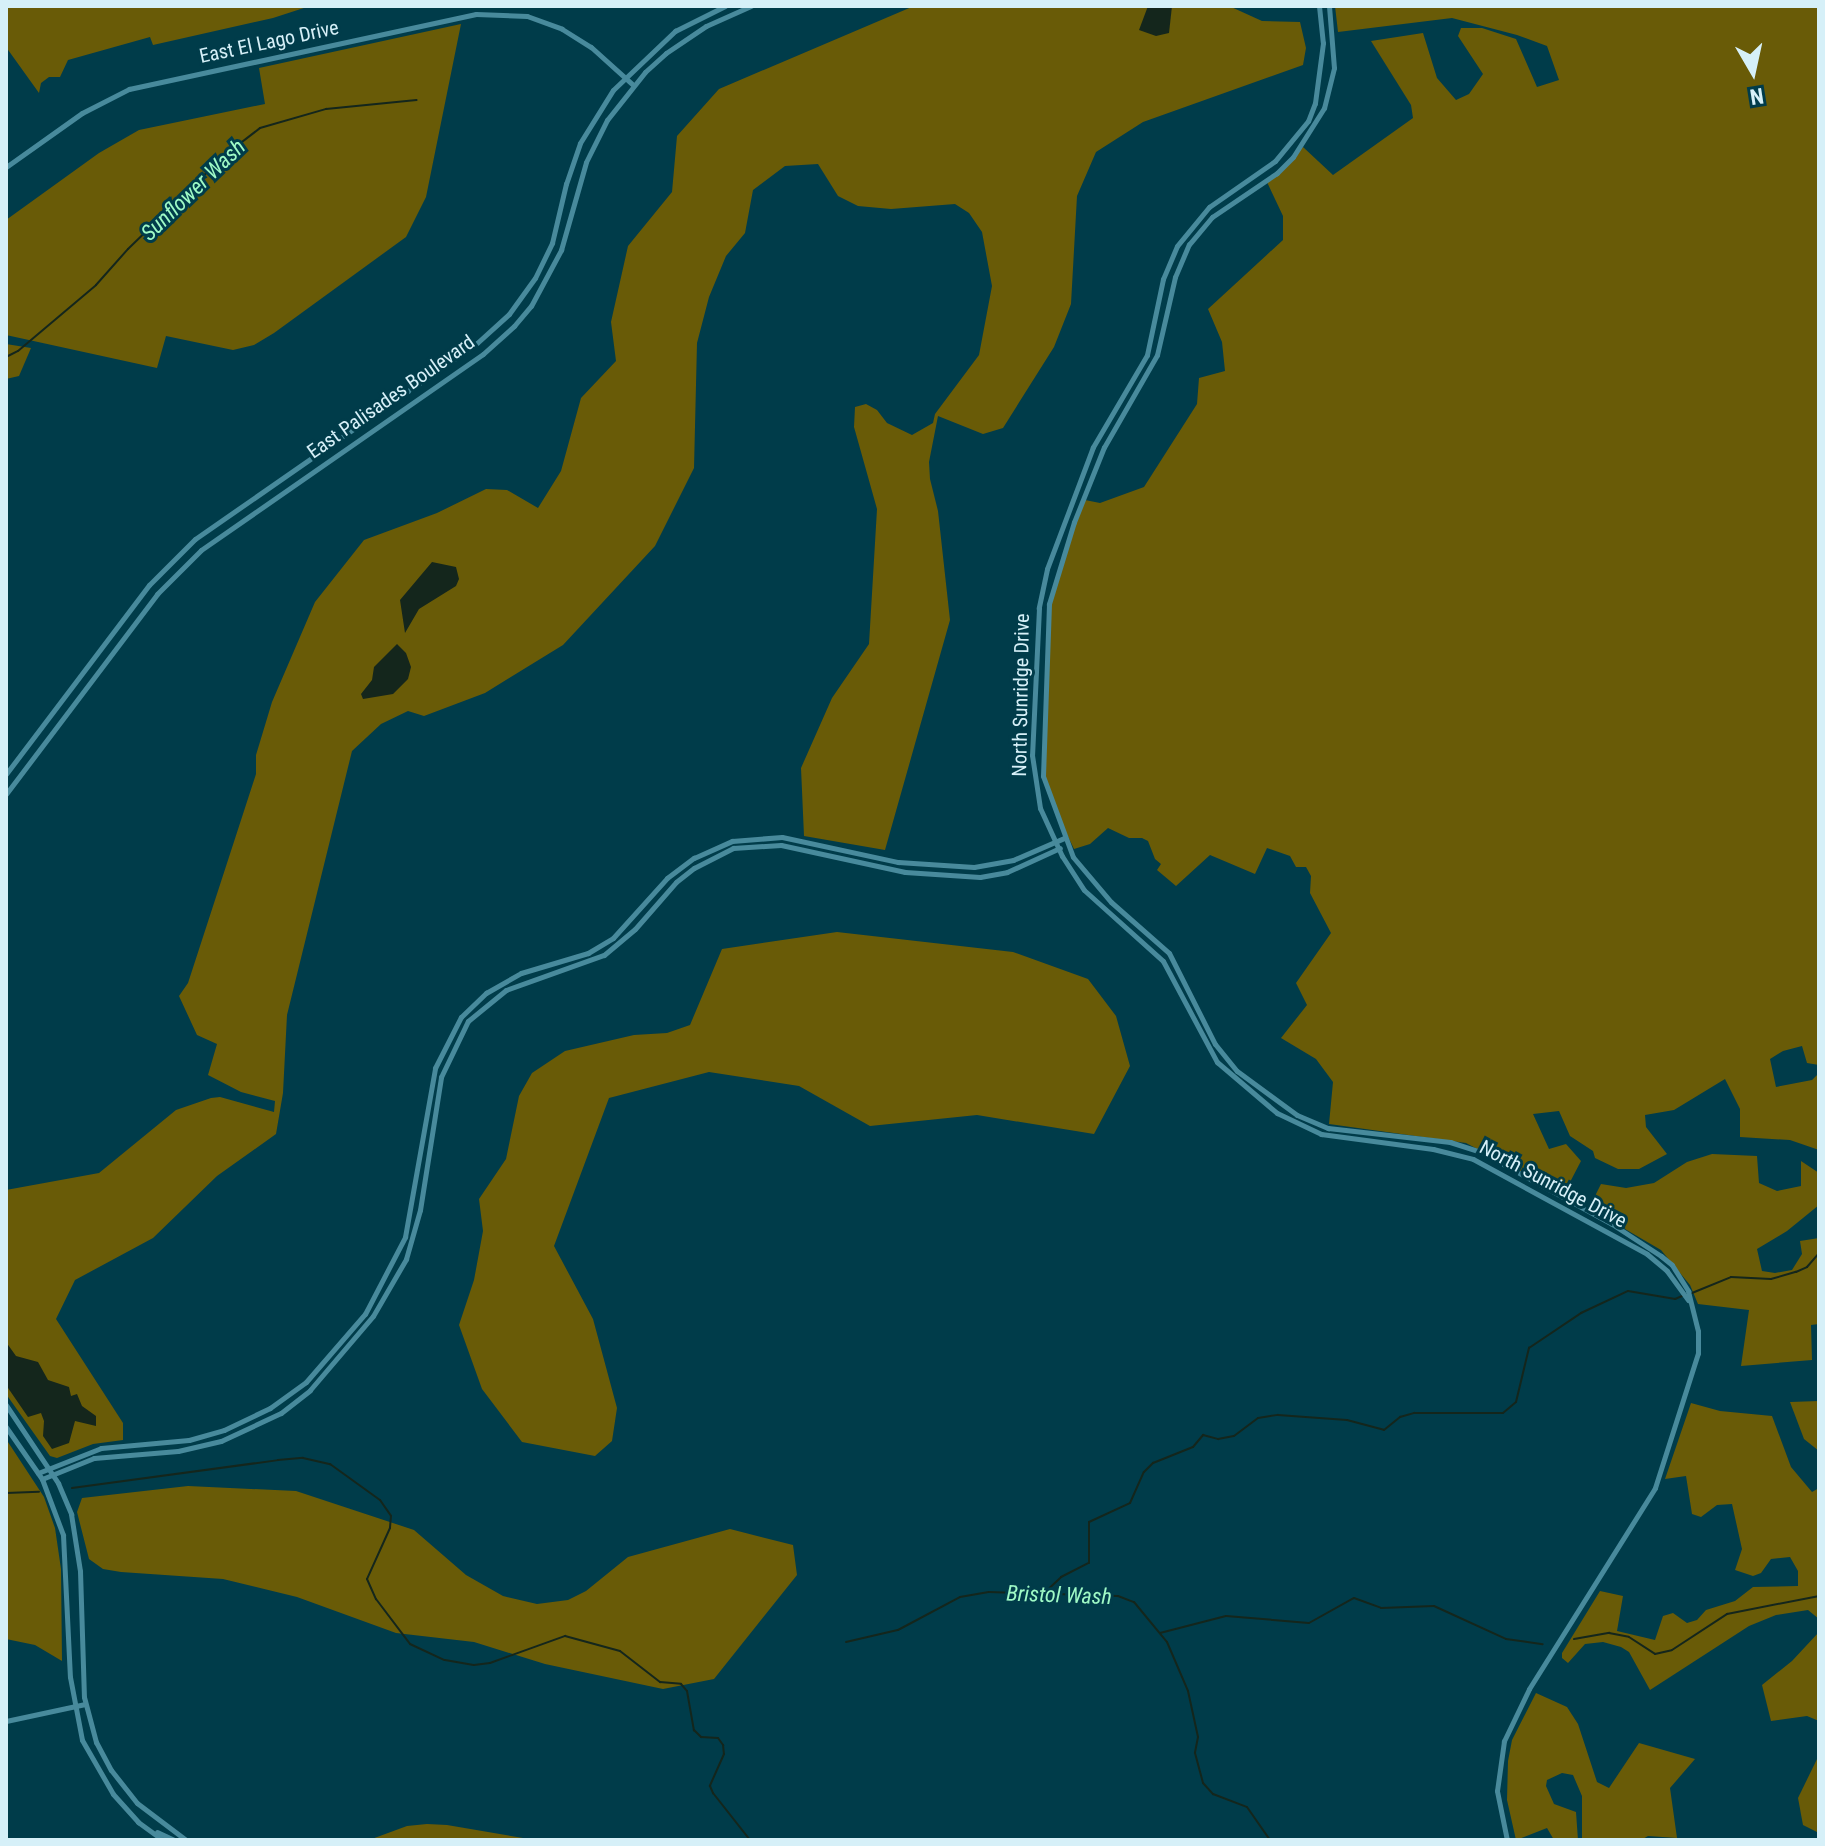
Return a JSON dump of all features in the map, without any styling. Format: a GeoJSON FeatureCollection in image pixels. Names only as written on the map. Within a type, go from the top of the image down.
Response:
{"type":"FeatureCollection","features":[{"type":"Feature","properties":{"kind":"street","name":"East Palisades Boulevard"},"geometry":{"type":"LineString","coordinates":[[6,774],[149,585],[195,539],[477,343],[509,314],[535,278],[552,243],[580,143],[624,77],[675,31],[725,6]]}},
{"type":"Feature","properties":{"kind":"street","name":"East Palisades Boulevard"},"geometry":{"type":"LineString","coordinates":[[6,794],[157,594],[201,550],[483,354],[514,326],[531,306],[561,250],[592,148],[607,120],[633,85],[681,41],[751,6]]}},
{"type":"Feature","properties":{"kind":"street","name":"North Sunridge Drive"},"geometry":{"type":"LineString","coordinates":[[1319,6],[1323,43],[1315,103],[1308,121],[1275,161],[1209,207],[1177,246],[1163,279],[1147,355],[1093,447],[1047,569],[1039,608],[1032,755],[1040,808],[1059,849],[1084,890],[1163,961],[1217,1062],[1277,1113],[1321,1134],[1433,1149],[1473,1159],[1647,1254],[1667,1271],[1689,1301]]}},
{"type":"Feature","properties":{"kind":"street","name":"North Sunridge Drive"},"geometry":{"type":"LineString","coordinates":[[1329,6],[1334,68],[1324,108],[1293,157],[1277,173],[1212,217],[1189,244],[1175,277],[1157,355],[1104,447],[1059,564],[1049,604],[1042,761],[1047,794],[1065,842],[1085,875],[1169,953],[1208,1032],[1228,1063],[1280,1104],[1328,1128],[1450,1142],[1481,1152],[1612,1224],[1661,1256],[1684,1282],[1698,1331],[1698,1353],[1655,1488],[1529,1689],[1504,1741],[1497,1791],[1507,1840]]}},
{"type":"Feature","properties":{"kind":"street","name":"East El Lago Drive"},"geometry":{"type":"LineString","coordinates":[[6,167],[82,113],[129,89],[476,14],[527,16],[562,29],[591,47],[633,85]]}},
{"type":"Feature","properties":{"kind":"street"},"geometry":{"type":"LineString","coordinates":[[38,1473],[101,1448],[172,1442],[215,1433],[270,1408],[306,1382],[365,1314],[405,1237],[435,1068],[461,1017],[486,993],[521,973],[588,953],[613,938],[667,878],[694,858],[732,841],[782,837],[898,862],[974,867],[1013,860],[1056,842],[1065,842]]}},
{"type":"Feature","properties":{"kind":"street"},"geometry":{"type":"LineString","coordinates":[[42,1479],[94,1458],[178,1451],[221,1441],[268,1420],[310,1390],[369,1323],[402,1268],[420,1210],[441,1077],[468,1021],[506,990],[604,955],[635,929],[676,882],[694,868],[733,848],[781,845],[905,872],[980,877],[1007,872],[1059,849],[1065,842]]}},
{"type":"Feature","properties":{"kind":"street"},"geometry":{"type":"LineString","coordinates":[[6,1405],[49,1467],[71,1514],[78,1551],[85,1704],[96,1742],[123,1787],[180,1840]]}},
{"type":"Feature","properties":{"kind":"street"},"geometry":{"type":"LineString","coordinates":[[6,1427],[42,1479],[57,1512],[66,1554],[73,1707],[91,1760],[113,1794],[138,1822],[163,1840]]}},
{"type":"Feature","properties":{"kind":"street"},"geometry":{"type":"LineString","coordinates":[[6,1721],[85,1704]]}},
{"type":"Feature","properties":{"kind":"street"},"geometry":{"type":"LineString","coordinates":[[138,1822],[180,1840]]}},
{"type":"Feature","properties":{"kind":"shaded area"},"geometry":{"type":"Polygon","coordinates":[[[6,6],[310,6],[273,18],[153,45],[150,37],[68,60],[60,77],[49,77],[41,83],[39,93],[6,47],[6,6]]]}},
{"type":"Feature","properties":{"kind":"shaded area"},"geometry":{"type":"Polygon","coordinates":[[[914,6],[1229,6],[1262,21],[1300,22],[1306,48],[1303,65],[1143,122],[1096,152],[1077,196],[1071,304],[1054,347],[1003,428],[983,434],[938,416],[929,462],[930,479],[938,511],[950,620],[885,850],[804,836],[801,768],[832,698],[869,644],[877,509],[854,427],[855,407],[866,404],[877,410],[887,423],[912,435],[933,423],[935,414],[979,355],[992,286],[982,232],[969,213],[955,204],[891,209],[858,206],[838,196],[818,164],[785,166],[753,190],[745,233],[726,256],[709,297],[697,343],[694,468],[655,546],[563,645],[485,693],[424,716],[408,711],[381,724],[352,751],[287,1015],[283,1093],[276,1134],[217,1176],[153,1238],[75,1280],[56,1319],[123,1423],[123,1440],[93,1444],[57,1458],[50,1456],[6,1394],[6,1190],[99,1173],[176,1110],[211,1098],[220,1097],[274,1112],[275,1101],[241,1092],[208,1075],[217,1044],[197,1035],[179,996],[188,983],[256,774],[256,755],[272,702],[315,602],[364,540],[437,513],[486,489],[507,490],[538,508],[561,471],[581,398],[616,361],[611,322],[628,246],[672,192],[677,136],[719,89],[914,6]]]}},
{"type":"Feature","properties":{"kind":"shaded area"},"geometry":{"type":"Polygon","coordinates":[[[1148,6],[1172,6],[1169,33],[1156,36],[1139,30],[1148,6]]]}},
{"type":"Feature","properties":{"kind":"shaded area"},"geometry":{"type":"Polygon","coordinates":[[[1335,6],[1819,6],[1819,1065],[1807,1063],[1802,1046],[1783,1051],[1770,1059],[1776,1087],[1812,1080],[1819,1073],[1819,1150],[1790,1140],[1740,1137],[1740,1109],[1725,1079],[1674,1110],[1645,1115],[1646,1127],[1667,1154],[1639,1169],[1618,1169],[1595,1158],[1593,1151],[1570,1136],[1559,1111],[1533,1114],[1549,1149],[1566,1144],[1581,1161],[1568,1186],[1559,1192],[1466,1143],[1329,1124],[1333,1082],[1316,1059],[1281,1038],[1307,1005],[1296,983],[1331,933],[1310,893],[1311,876],[1306,867],[1296,867],[1290,856],[1267,848],[1255,874],[1210,855],[1176,886],[1157,870],[1161,864],[1155,859],[1148,841],[1142,838],[1129,838],[1108,828],[1090,844],[1074,849],[1051,801],[1044,771],[1051,607],[1059,569],[1085,500],[1100,503],[1144,487],[1197,404],[1199,378],[1225,371],[1222,342],[1208,309],[1283,240],[1283,216],[1267,182],[1303,147],[1333,175],[1413,118],[1411,105],[1371,41],[1423,33],[1437,78],[1456,100],[1469,94],[1483,74],[1458,36],[1461,28],[1482,28],[1516,39],[1537,87],[1559,80],[1547,46],[1517,35],[1452,18],[1338,32],[1335,6]]]}},
{"type":"Feature","properties":{"kind":"shaded area"},"geometry":{"type":"Polygon","coordinates":[[[461,24],[426,197],[406,237],[274,333],[254,345],[233,350],[166,336],[157,368],[6,335],[6,220],[99,153],[139,130],[265,104],[259,68],[461,24]]]}},
{"type":"Feature","properties":{"kind":"shaded area"},"geometry":{"type":"Polygon","coordinates":[[[6,344],[31,348],[19,376],[6,379],[6,344]]]}},
{"type":"Feature","properties":{"kind":"shaded area"},"geometry":{"type":"Polygon","coordinates":[[[432,562],[456,567],[459,579],[456,586],[419,609],[405,633],[400,600],[432,562]]]}},
{"type":"Feature","properties":{"kind":"shaded area"},"geometry":{"type":"Polygon","coordinates":[[[397,644],[406,653],[411,667],[408,679],[393,694],[363,699],[361,694],[372,680],[374,667],[397,644]]]}},
{"type":"Feature","properties":{"kind":"shaded area"},"geometry":{"type":"Polygon","coordinates":[[[837,932],[1013,952],[1088,979],[1116,1016],[1130,1066],[1094,1134],[977,1115],[870,1126],[799,1086],[709,1072],[609,1098],[554,1246],[593,1319],[617,1408],[612,1441],[595,1456],[522,1442],[482,1389],[459,1325],[474,1280],[483,1231],[479,1199],[506,1159],[519,1096],[532,1073],[565,1051],[634,1035],[667,1033],[690,1025],[722,949],[837,932]]]}},
{"type":"Feature","properties":{"kind":"shaded area"},"geometry":{"type":"Polygon","coordinates":[[[1712,1154],[1757,1156],[1759,1183],[1777,1191],[1801,1186],[1801,1161],[1819,1173],[1819,1205],[1787,1231],[1757,1249],[1762,1271],[1775,1273],[1792,1270],[1802,1254],[1800,1241],[1819,1238],[1819,1324],[1811,1325],[1812,1360],[1741,1366],[1749,1310],[1698,1304],[1690,1285],[1661,1250],[1589,1208],[1601,1184],[1626,1188],[1654,1183],[1687,1162],[1712,1154]]]}},
{"type":"Feature","properties":{"kind":"shaded area"},"geometry":{"type":"Polygon","coordinates":[[[6,1342],[16,1356],[38,1362],[48,1380],[69,1387],[71,1396],[77,1394],[82,1406],[96,1416],[96,1426],[75,1421],[69,1443],[52,1449],[43,1436],[41,1413],[28,1417],[6,1385],[6,1342]]]}},
{"type":"Feature","properties":{"kind":"shaded area"},"geometry":{"type":"Polygon","coordinates":[[[1819,1401],[1819,1451],[1804,1439],[1790,1402],[1819,1401]]]}},
{"type":"Feature","properties":{"kind":"shaded area"},"geometry":{"type":"Polygon","coordinates":[[[1691,1403],[1720,1411],[1772,1416],[1791,1467],[1812,1492],[1819,1488],[1819,1619],[1808,1610],[1776,1615],[1749,1626],[1650,1690],[1629,1652],[1621,1647],[1603,1642],[1585,1644],[1568,1663],[1562,1658],[1562,1653],[1600,1591],[1623,1596],[1617,1631],[1655,1640],[1663,1616],[1673,1613],[1687,1623],[1697,1620],[1706,1610],[1735,1601],[1753,1587],[1798,1586],[1798,1571],[1790,1557],[1771,1559],[1761,1573],[1753,1576],[1735,1570],[1742,1549],[1732,1504],[1717,1505],[1701,1517],[1692,1514],[1686,1476],[1665,1479],[1691,1403]]]}},
{"type":"Feature","properties":{"kind":"shaded area"},"geometry":{"type":"Polygon","coordinates":[[[6,1439],[44,1497],[55,1528],[61,1569],[62,1661],[35,1645],[6,1639],[6,1439]]]}},
{"type":"Feature","properties":{"kind":"shaded area"},"geometry":{"type":"Polygon","coordinates":[[[188,1486],[296,1491],[414,1530],[466,1575],[503,1596],[537,1604],[568,1600],[586,1591],[628,1557],[730,1529],[793,1545],[797,1575],[714,1679],[663,1689],[545,1664],[474,1642],[396,1633],[297,1597],[223,1579],[121,1572],[103,1569],[89,1559],[77,1512],[82,1498],[188,1486]]]}},
{"type":"Feature","properties":{"kind":"shaded area"},"geometry":{"type":"Polygon","coordinates":[[[1819,1632],[1819,1721],[1807,1716],[1771,1721],[1762,1685],[1792,1661],[1819,1632]]]}},
{"type":"Feature","properties":{"kind":"shaded area"},"geometry":{"type":"Polygon","coordinates":[[[1536,1693],[1567,1707],[1578,1724],[1597,1782],[1609,1788],[1639,1743],[1695,1759],[1670,1788],[1677,1838],[1648,1836],[1641,1840],[1582,1840],[1582,1796],[1573,1775],[1562,1773],[1547,1780],[1546,1786],[1554,1804],[1576,1812],[1578,1840],[1554,1840],[1547,1828],[1516,1840],[1507,1800],[1508,1761],[1512,1740],[1536,1693]]]}},
{"type":"Feature","properties":{"kind":"shaded area"},"geometry":{"type":"Polygon","coordinates":[[[1819,1755],[1819,1833],[1803,1825],[1798,1798],[1819,1755]]]}},
{"type":"Feature","properties":{"kind":"shaded area"},"geometry":{"type":"Polygon","coordinates":[[[427,1824],[535,1840],[369,1840],[407,1826],[427,1824]]]}},
{"type":"Feature","properties":{"kind":"waterway","name":"Sunflower Wash"},"geometry":{"type":"LineString","coordinates":[[6,357],[18,351],[96,285],[128,249],[225,155],[260,128],[326,109],[417,100]]}},
{"type":"Feature","properties":{"kind":"waterway"},"geometry":{"type":"LineString","coordinates":[[1692,1293],[1731,1277],[1771,1279],[1796,1272],[1807,1267],[1819,1253]]}},
{"type":"Feature","properties":{"kind":"waterway"},"geometry":{"type":"LineString","coordinates":[[1043,1594],[1061,1577],[1089,1563],[1089,1522],[1130,1503],[1144,1472],[1153,1463],[1193,1447],[1203,1435],[1218,1439],[1234,1436],[1258,1418],[1278,1415],[1347,1420],[1384,1430],[1400,1417],[1414,1413],[1503,1413],[1516,1402],[1529,1348],[1581,1313],[1628,1291],[1675,1299],[1682,1296]]}},
{"type":"Feature","properties":{"kind":"waterway"},"geometry":{"type":"LineString","coordinates":[[72,1488],[278,1460],[303,1458],[330,1464],[380,1500],[391,1516],[390,1528],[367,1579],[376,1599],[410,1644],[445,1660],[474,1665],[490,1663],[565,1636],[620,1651],[660,1682],[681,1684],[687,1691],[694,1730],[701,1737],[718,1738],[723,1745],[724,1754],[710,1786],[713,1793],[750,1840]]}},
{"type":"Feature","properties":{"kind":"waterway"},"geometry":{"type":"LineString","coordinates":[[6,1493],[39,1492]]}},
{"type":"Feature","properties":{"kind":"waterway","name":"Bristol Wash"},"geometry":{"type":"LineString","coordinates":[[846,1642],[898,1630],[960,1597],[989,1592],[1118,1596],[1134,1602],[1167,1642],[1188,1691],[1198,1737],[1195,1753],[1203,1783],[1213,1794],[1247,1807],[1270,1840]]}},
{"type":"Feature","properties":{"kind":"waterway"},"geometry":{"type":"LineString","coordinates":[[1574,1639],[1609,1633],[1629,1637],[1655,1654],[1672,1650],[1727,1614],[1819,1596]]}},
{"type":"Feature","properties":{"kind":"waterway"},"geometry":{"type":"LineString","coordinates":[[1160,1633],[1226,1616],[1309,1623],[1354,1598],[1381,1608],[1434,1606],[1506,1639],[1543,1644]]}}]}
